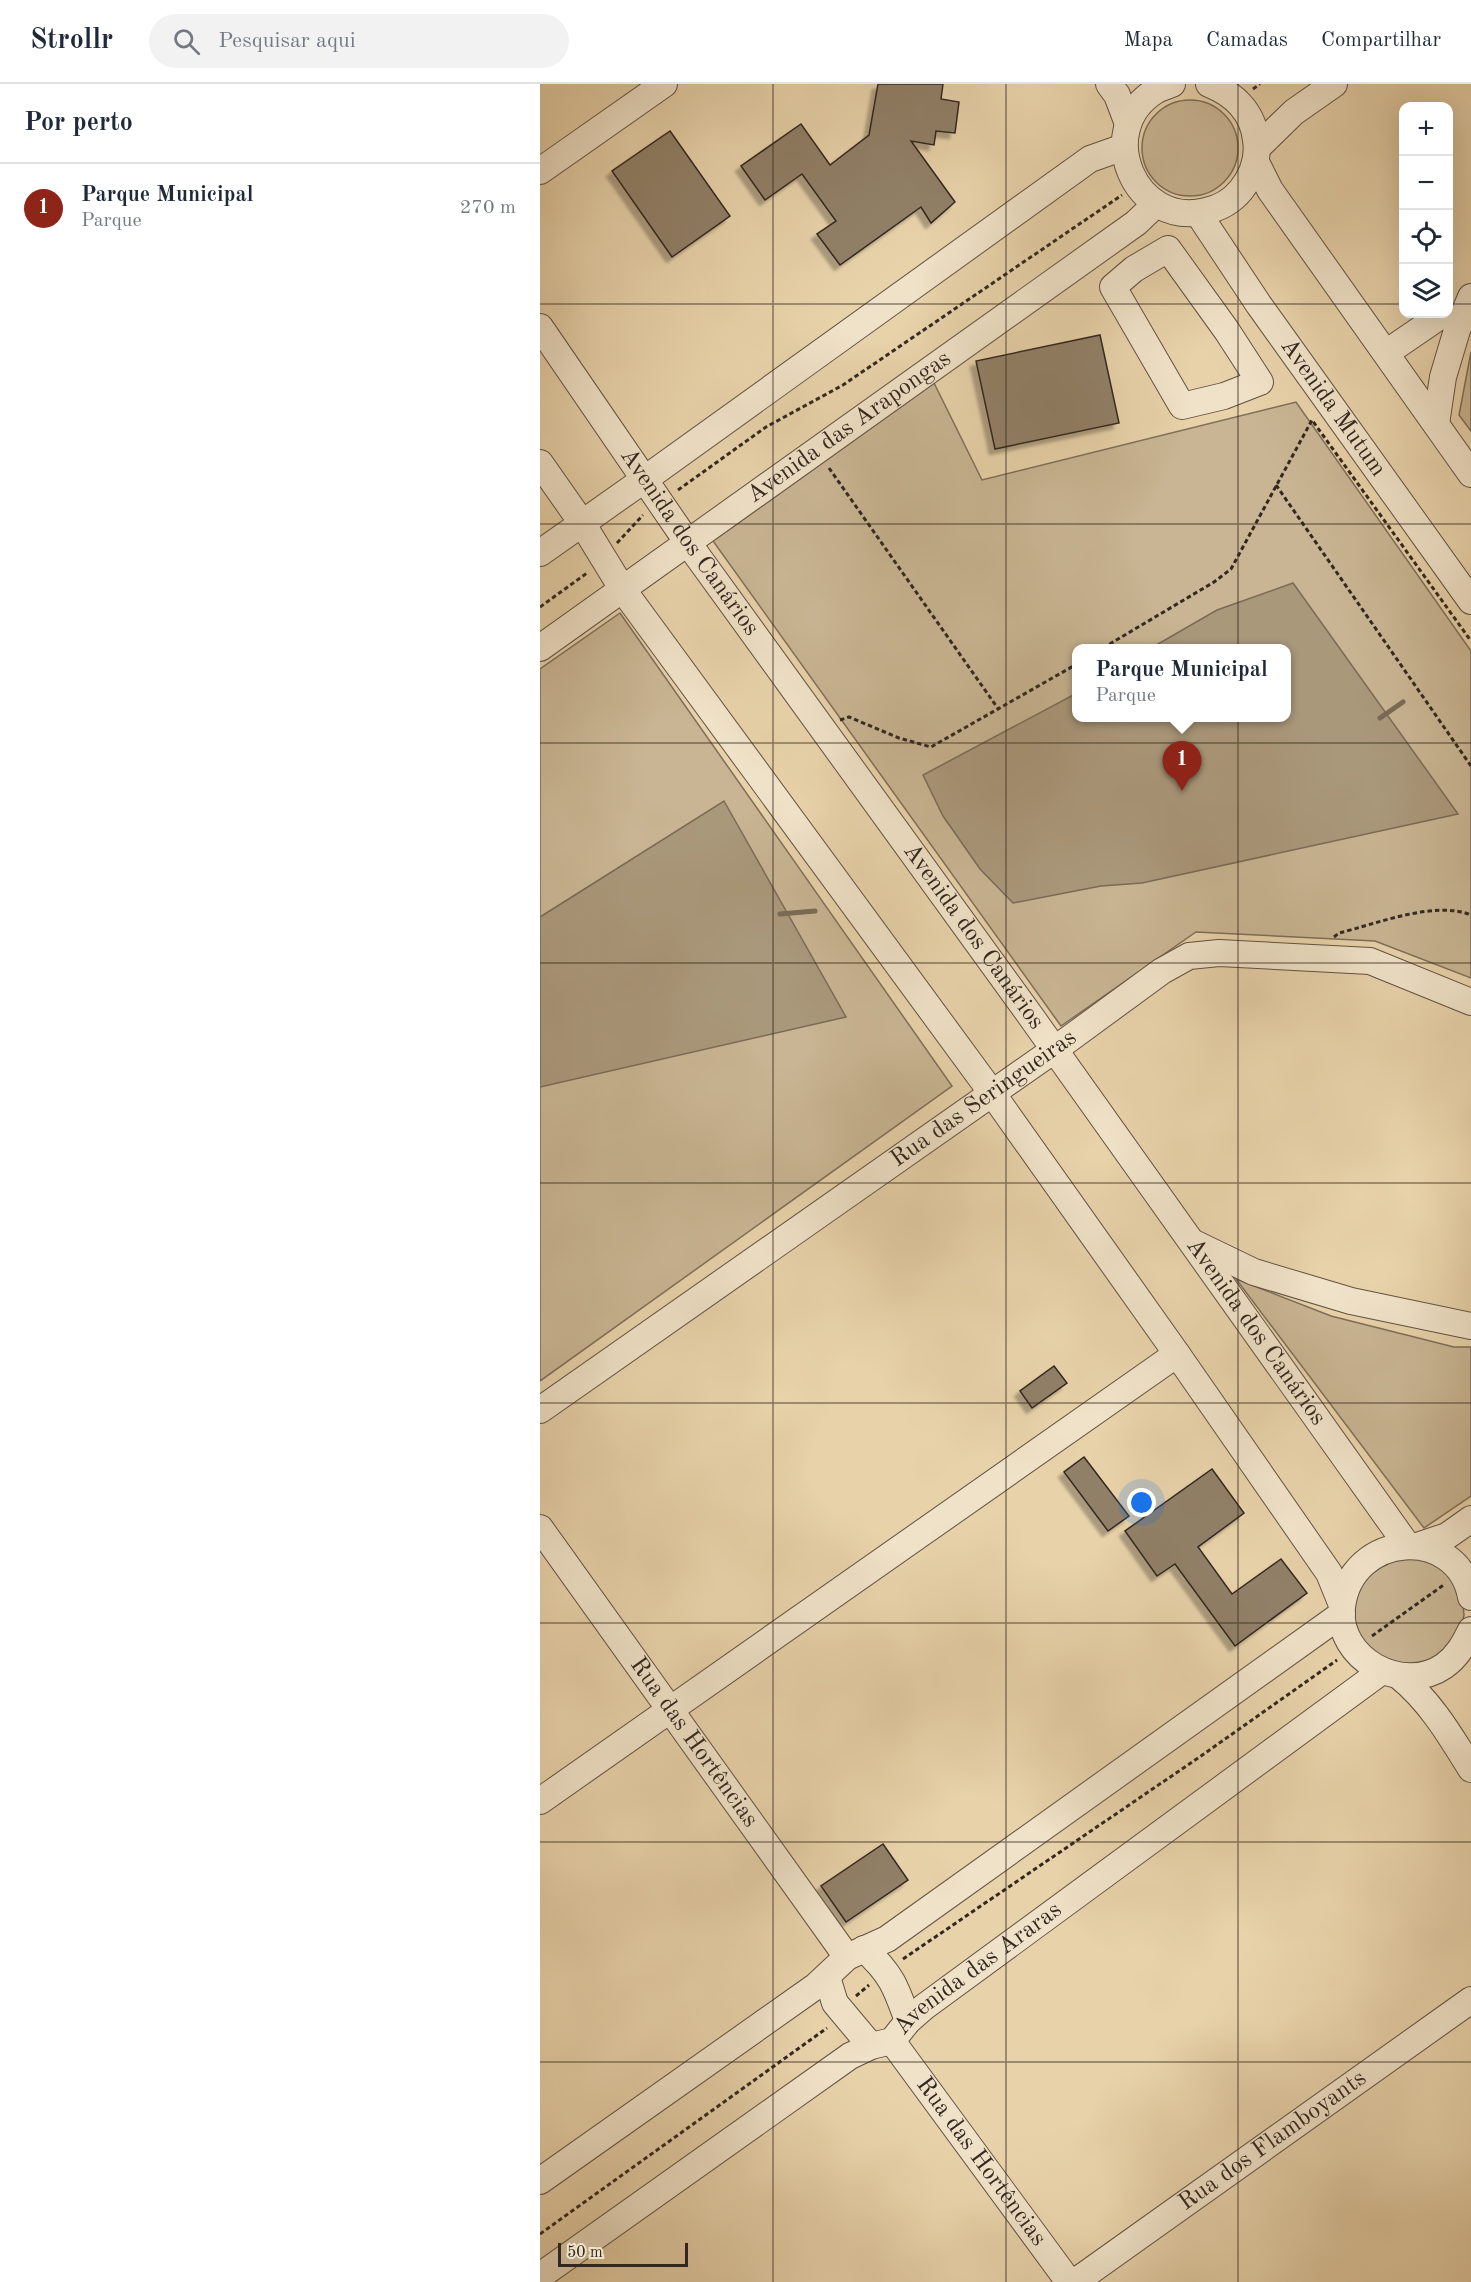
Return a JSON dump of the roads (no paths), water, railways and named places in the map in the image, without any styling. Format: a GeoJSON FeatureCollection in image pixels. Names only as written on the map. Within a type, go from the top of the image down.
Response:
{"type":"FeatureCollection","features":[{"type":"Feature","properties":{"kind":"street"},"geometry":{"type":"LineString","coordinates":[[540,171],[664,84]]}},
{"type":"Feature","properties":{"kind":"street"},"geometry":{"type":"LineString","coordinates":[[1109,84],[1117,95],[1126,136],[1128,169],[1147,196],[1177,212],[1198,213],[1218,208],[1235,197],[1248,181],[1256,155],[1294,112],[1334,84]]}},
{"type":"Feature","properties":{"kind":"street"},"geometry":{"type":"LineString","coordinates":[[540,553],[1090,159],[1126,136],[1139,105],[1155,91],[1172,84]]}},
{"type":"Feature","properties":{"kind":"street"},"geometry":{"type":"LineString","coordinates":[[1209,84],[1224,90],[1238,101],[1248,115],[1255,131],[1256,155],[1270,190],[1471,474]]}},
{"type":"Feature","properties":{"kind":"street","name":"Avenida das Arapongas"},"geometry":{"type":"LineString","coordinates":[[540,648],[1136,223],[1147,196]]}},
{"type":"Feature","properties":{"kind":"street","name":"Avenida Mutum"},"geometry":{"type":"LineString","coordinates":[[1198,213],[1259,305],[1471,601]]}},
{"type":"Feature","properties":{"kind":"street"},"geometry":{"type":"LineString","coordinates":[[1168,249],[1227,331],[1260,382],[1224,396],[1182,406],[1113,286],[1134,269],[1168,249]]}},
{"type":"Feature","properties":{"kind":"street"},"geometry":{"type":"LineString","coordinates":[[1436,424],[1443,377],[1457,330],[1471,296]]}},
{"type":"Feature","properties":{"kind":"street"},"geometry":{"type":"LineString","coordinates":[[1453,307],[1471,296]]}},
{"type":"Feature","properties":{"kind":"street"},"geometry":{"type":"LineString","coordinates":[[1227,331],[1259,305]]}},
{"type":"Feature","properties":{"kind":"street"},"geometry":{"type":"LineString","coordinates":[[1386,353],[1437,318]]}},
{"type":"Feature","properties":{"kind":"street","name":"Avenida dos Canários"},"geometry":{"type":"LineString","coordinates":[[540,327],[688,543],[1412,1546]]}},
{"type":"Feature","properties":{"kind":"street"},"geometry":{"type":"LineString","coordinates":[[540,463],[582,523],[623,590],[992,1093],[1329,1574],[1342,1609],[1348,1638],[1362,1658],[1417,1691],[1445,1727],[1471,1769]]}},
{"type":"Feature","properties":{"kind":"street","name":"Rua das Seringueiras"},"geometry":{"type":"LineString","coordinates":[[540,1410],[1054,1050],[1162,971],[1188,956],[1219,953],[1370,961],[1471,1002]]}},
{"type":"Feature","properties":{"kind":"street"},"geometry":{"type":"LineString","coordinates":[[1190,1241],[1254,1272],[1351,1301],[1471,1326]]}},
{"type":"Feature","properties":{"kind":"street"},"geometry":{"type":"LineString","coordinates":[[540,1801],[1177,1354]]}},
{"type":"Feature","properties":{"kind":"street"},"geometry":{"type":"LineString","coordinates":[[540,2181],[816,1986],[855,1953],[887,1939],[1342,1609],[1349,1582],[1363,1563],[1383,1550],[1412,1546],[1447,1536],[1471,1519]]}},
{"type":"Feature","properties":{"kind":"street","name":"Rua das Hortências"},"geometry":{"type":"LineString","coordinates":[[540,1528],[669,1709],[855,1953],[886,1971],[897,1987],[908,2021]]}},
{"type":"Feature","properties":{"kind":"street"},"geometry":{"type":"LineString","coordinates":[[1412,1546],[1440,1554],[1460,1573],[1471,1597]]}},
{"type":"Feature","properties":{"kind":"street"},"geometry":{"type":"LineString","coordinates":[[1390,1674],[1422,1676],[1444,1666],[1461,1650],[1471,1630]]}},
{"type":"Feature","properties":{"kind":"street","name":"Avenida das Araras"},"geometry":{"type":"LineString","coordinates":[[540,2276],[850,2056],[882,2044],[908,2021],[1390,1674]]}},
{"type":"Feature","properties":{"kind":"street","name":"Rua das Hortências"},"geometry":{"type":"LineString","coordinates":[[827,1977],[835,2003],[842,2012],[882,2044],[1069,2282]]}},
{"type":"Feature","properties":{"kind":"street","name":"Rua dos Flamboyants"},"geometry":{"type":"LineString","coordinates":[[1075,2282],[1471,2000]]}},
{"type":"Feature","properties":{"kind":"waterway"},"geometry":{"type":"LineString","coordinates":[[1380,718],[1403,702]]}},
{"type":"Feature","properties":{"kind":"waterway"},"geometry":{"type":"LineString","coordinates":[[780,914],[815,911]]}},
{"type":"Feature","properties":{"kind":"place","name":"Parque Municipal"},"geometry":{"type":"Point","coordinates":[1182,791]}}]}
